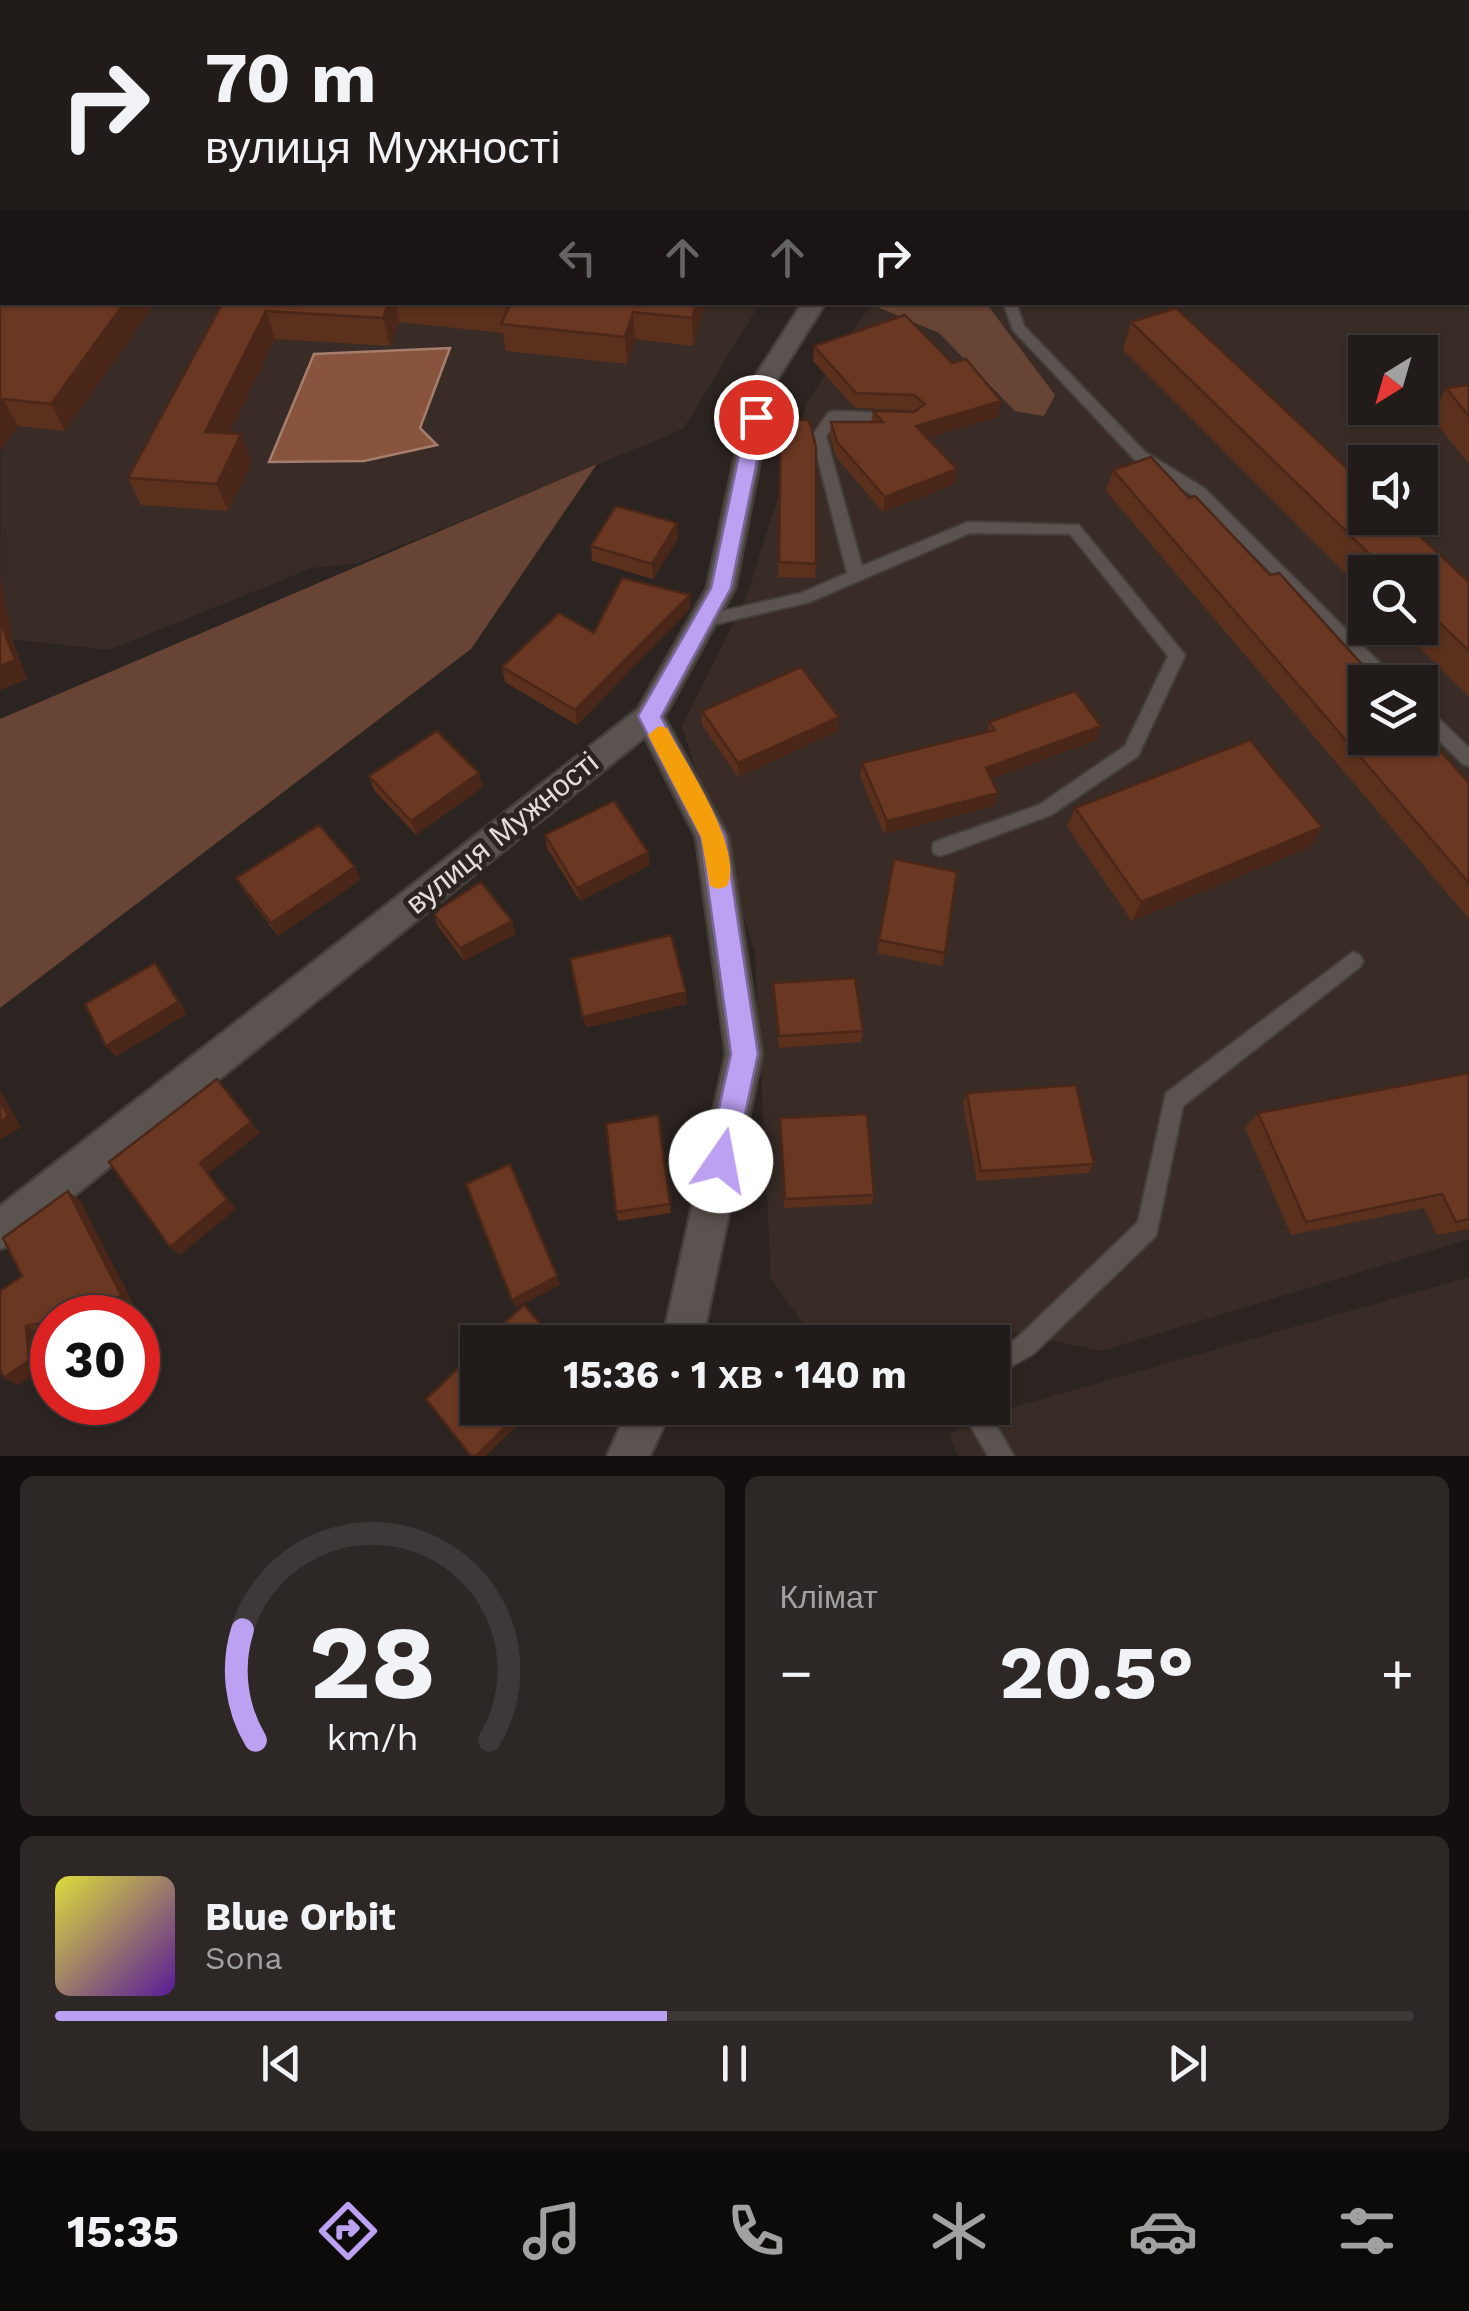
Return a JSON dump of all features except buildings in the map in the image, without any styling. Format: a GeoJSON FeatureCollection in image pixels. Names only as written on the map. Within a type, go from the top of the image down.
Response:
{"type":"FeatureCollection","features":[{"type":"Feature","properties":{"kind":"street","name":"вулиця Мужності"},"geometry":{"type":"LineString","coordinates":[[0,1230],[650,716],[721,588],[764,383],[813,305]]}},
{"type":"Feature","properties":{"kind":"street"},"geometry":{"type":"LineString","coordinates":[[650,716],[712,836],[744,1054],[690,1325]]}},
{"type":"Feature","properties":{"kind":"street"},"geometry":{"type":"LineString","coordinates":[[628,1456],[643,1425]]}},
{"type":"Feature","properties":{"kind":"lane"},"geometry":{"type":"LineString","coordinates":[[1009,305],[1018,327],[1140,456],[1198,492],[1374,665]]}},
{"type":"Feature","properties":{"kind":"lane"},"geometry":{"type":"LineString","coordinates":[[856,575],[819,436],[833,416],[912,419]]}},
{"type":"Feature","properties":{"kind":"lane"},"geometry":{"type":"LineString","coordinates":[[702,621],[804,598],[968,528],[1074,528],[1177,655],[1132,751],[1045,810],[941,848]]}},
{"type":"Feature","properties":{"kind":"lane"},"geometry":{"type":"LineString","coordinates":[[1438,729],[1469,760]]}},
{"type":"Feature","properties":{"kind":"lane"},"geometry":{"type":"LineString","coordinates":[[1010,1354],[1025,1346],[1148,1228],[1173,1100],[1353,961]]}},
{"type":"Feature","properties":{"kind":"lane"},"geometry":{"type":"LineString","coordinates":[[983,1425],[1002,1456]]}},
{"type":"Feature","properties":{"kind":"shaded area"},"geometry":{"type":"Polygon","coordinates":[[[1,305],[759,305],[683,429],[359,563],[312,568],[109,650],[0,638],[1,305]]]}},
{"type":"Feature","properties":{"kind":"shaded area"},"geometry":{"type":"Polygon","coordinates":[[[870,305],[1469,305],[1469,1239],[1101,1351],[1010,1332],[1010,1325],[804,1325],[771,1279],[755,952],[682,726],[747,596],[807,403],[870,305]]]}},
{"type":"Feature","properties":{"kind":"shaded area"},"geometry":{"type":"Polygon","coordinates":[[[873,305],[988,305],[1055,395],[1044,416],[1015,411],[939,333],[873,305]]]}},
{"type":"Feature","properties":{"kind":"shaded area"},"geometry":{"type":"Polygon","coordinates":[[[450,348],[420,428],[437,445],[364,461],[269,462],[314,354],[450,348]]]}},
{"type":"Feature","properties":{"kind":"shaded area"},"geometry":{"type":"Polygon","coordinates":[[[597,464],[471,649],[0,1008],[0,719],[597,464]]]}},
{"type":"Feature","properties":{"kind":"shaded area"},"geometry":{"type":"Polygon","coordinates":[[[1469,1277],[1469,1456],[958,1456],[949,1434],[968,1425],[1010,1425],[1010,1408],[1469,1277]]]}},
{"type":"Feature","properties":{"kind":"slow traffic"},"geometry":{"type":"LineString","coordinates":[[659,735],[712,836],[719,879]]}},
{"type":"Feature","properties":{"kind":"route"},"geometry":{"type":"LineString","coordinates":[[721,1161],[744,1054],[712,836],[650,716],[721,588],[756,417]]}}]}
